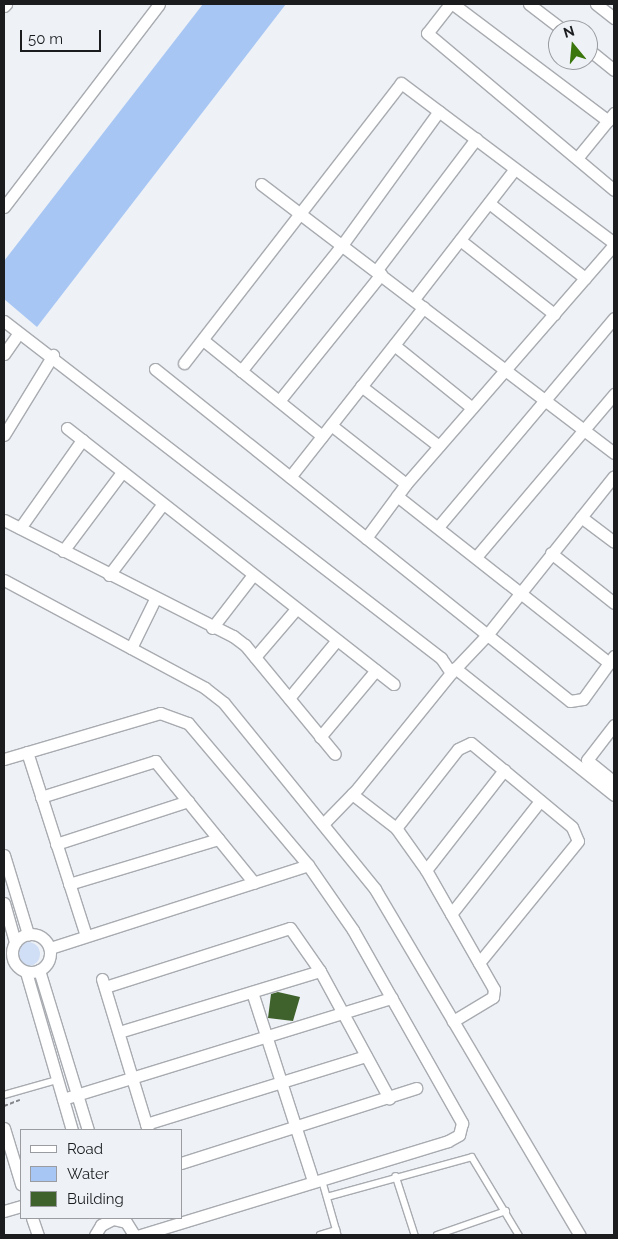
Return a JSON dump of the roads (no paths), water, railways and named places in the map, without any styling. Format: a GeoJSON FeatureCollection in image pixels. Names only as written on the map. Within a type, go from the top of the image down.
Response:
{"type":"FeatureCollection","features":[{"type":"Feature","properties":{"kind":"street"},"geometry":{"type":"LineString","coordinates":[[4,207],[159,4]]}},
{"type":"Feature","properties":{"kind":"street"},"geometry":{"type":"LineString","coordinates":[[578,157],[611,117],[451,4],[427,33],[578,157],[614,190]]}},
{"type":"Feature","properties":{"kind":"street"},"geometry":{"type":"LineString","coordinates":[[529,4],[550,20]]}},
{"type":"Feature","properties":{"kind":"street"},"geometry":{"type":"LineString","coordinates":[[596,4],[614,18]]}},
{"type":"Feature","properties":{"kind":"street"},"geometry":{"type":"LineString","coordinates":[[598,58],[614,70]]}},
{"type":"Feature","properties":{"kind":"street"},"geometry":{"type":"LineString","coordinates":[[184,363],[300,214],[395,87],[407,85],[514,170],[614,244],[406,484],[366,538]]}},
{"type":"Feature","properties":{"kind":"street"},"geometry":{"type":"LineString","coordinates":[[241,370],[342,244],[439,110]]}},
{"type":"Feature","properties":{"kind":"street"},"geometry":{"type":"LineString","coordinates":[[279,401],[379,272],[476,139]]}},
{"type":"Feature","properties":{"kind":"street"},"geometry":{"type":"LineString","coordinates":[[414,299],[514,170]]}},
{"type":"Feature","properties":{"kind":"street"},"geometry":{"type":"LineString","coordinates":[[261,184],[379,272],[614,453]]}},
{"type":"Feature","properties":{"kind":"street"},"geometry":{"type":"LineString","coordinates":[[489,203],[585,278]]}},
{"type":"Feature","properties":{"kind":"street"},"geometry":{"type":"LineString","coordinates":[[460,240],[554,314]]}},
{"type":"Feature","properties":{"kind":"street"},"geometry":{"type":"LineString","coordinates":[[290,477],[424,307]]}},
{"type":"Feature","properties":{"kind":"street"},"geometry":{"type":"LineString","coordinates":[[438,527],[614,318]]}},
{"type":"Feature","properties":{"kind":"street"},"geometry":{"type":"LineString","coordinates":[[4,320],[18,334],[53,355],[441,658],[453,671],[614,795]]}},
{"type":"Feature","properties":{"kind":"street"},"geometry":{"type":"LineString","coordinates":[[4,354],[18,334]]}},
{"type":"Feature","properties":{"kind":"street"},"geometry":{"type":"LineString","coordinates":[[203,340],[322,436]]}},
{"type":"Feature","properties":{"kind":"street"},"geometry":{"type":"LineString","coordinates":[[394,345],[472,408]]}},
{"type":"Feature","properties":{"kind":"street"},"geometry":{"type":"LineString","coordinates":[[4,435],[53,355]]}},
{"type":"Feature","properties":{"kind":"street"},"geometry":{"type":"LineString","coordinates":[[155,369],[570,701],[583,699],[612,660],[518,593],[476,557],[398,496]]}},
{"type":"Feature","properties":{"kind":"street"},"geometry":{"type":"LineString","coordinates":[[361,386],[439,446]]}},
{"type":"Feature","properties":{"kind":"street"},"geometry":{"type":"LineString","coordinates":[[476,557],[614,394]]}},
{"type":"Feature","properties":{"kind":"street"},"geometry":{"type":"LineString","coordinates":[[330,425],[406,484]]}},
{"type":"Feature","properties":{"kind":"street"},"geometry":{"type":"LineString","coordinates":[[67,428],[162,505],[393,684]]}},
{"type":"Feature","properties":{"kind":"street"},"geometry":{"type":"LineString","coordinates":[[20,528],[82,440]]}},
{"type":"Feature","properties":{"kind":"street"},"geometry":{"type":"LineString","coordinates":[[63,551],[122,472]]}},
{"type":"Feature","properties":{"kind":"street"},"geometry":{"type":"LineString","coordinates":[[324,823],[352,794],[453,671],[487,636],[518,593],[614,476]]}},
{"type":"Feature","properties":{"kind":"street"},"geometry":{"type":"LineString","coordinates":[[109,575],[162,505]]}},
{"type":"Feature","properties":{"kind":"street"},"geometry":{"type":"LineString","coordinates":[[581,516],[614,542]]}},
{"type":"Feature","properties":{"kind":"street"},"geometry":{"type":"LineString","coordinates":[[4,520],[155,600],[212,628],[233,636],[255,657],[335,754]]}},
{"type":"Feature","properties":{"kind":"street"},"geometry":{"type":"LineString","coordinates":[[551,554],[614,603]]}},
{"type":"Feature","properties":{"kind":"street"},"geometry":{"type":"LineString","coordinates":[[212,628],[253,575]]}},
{"type":"Feature","properties":{"kind":"street"},"geometry":{"type":"LineString","coordinates":[[4,580],[205,688],[224,703],[324,823],[375,889],[580,1235]]}},
{"type":"Feature","properties":{"kind":"street"},"geometry":{"type":"LineString","coordinates":[[131,648],[155,600]]}},
{"type":"Feature","properties":{"kind":"street"},"geometry":{"type":"LineString","coordinates":[[255,657],[296,608]]}},
{"type":"Feature","properties":{"kind":"street"},"geometry":{"type":"LineString","coordinates":[[288,698],[337,640]]}},
{"type":"Feature","properties":{"kind":"street"},"geometry":{"type":"LineString","coordinates":[[320,737],[376,670]]}},
{"type":"Feature","properties":{"kind":"street"},"geometry":{"type":"LineString","coordinates":[[4,759],[160,713],[175,716],[188,722],[308,865],[392,998],[462,1123],[459,1135],[140,1235]]}},
{"type":"Feature","properties":{"kind":"street"},"geometry":{"type":"LineString","coordinates":[[614,725],[588,760],[614,782]]}},
{"type":"Feature","properties":{"kind":"street"},"geometry":{"type":"LineString","coordinates":[[396,828],[464,745],[471,743],[572,827],[578,841],[480,963]]}},
{"type":"Feature","properties":{"kind":"street"},"geometry":{"type":"LineString","coordinates":[[27,752],[86,936]]}},
{"type":"Feature","properties":{"kind":"street"},"geometry":{"type":"LineString","coordinates":[[41,797],[155,762],[254,883]]}},
{"type":"Feature","properties":{"kind":"street"},"geometry":{"type":"LineString","coordinates":[[426,870],[504,770]]}},
{"type":"Feature","properties":{"kind":"street"},"geometry":{"type":"LineString","coordinates":[[352,794],[396,828],[426,870],[494,988],[493,996],[453,1021]]}},
{"type":"Feature","properties":{"kind":"street"},"geometry":{"type":"LineString","coordinates":[[451,914],[540,801]]}},
{"type":"Feature","properties":{"kind":"street"},"geometry":{"type":"LineString","coordinates":[[56,844],[188,802]]}},
{"type":"Feature","properties":{"kind":"street"},"geometry":{"type":"LineString","coordinates":[[69,884],[218,839]]}},
{"type":"Feature","properties":{"kind":"street"},"geometry":{"type":"LineString","coordinates":[[4,855],[28,934]]}},
{"type":"Feature","properties":{"kind":"street"},"geometry":{"type":"LineString","coordinates":[[50,948],[308,865]]}},
{"type":"Feature","properties":{"kind":"street"},"geometry":{"type":"LineString","coordinates":[[4,902],[15,942],[8,961],[26,972],[40,970],[49,961],[50,948],[43,938],[28,934],[15,942]]}},
{"type":"Feature","properties":{"kind":"street"},"geometry":{"type":"LineString","coordinates":[[366,1056],[147,1127],[103,983],[290,928],[320,971],[389,1098]]}},
{"type":"Feature","properties":{"kind":"street"},"geometry":{"type":"LineString","coordinates":[[40,970],[88,1129]]}},
{"type":"Feature","properties":{"kind":"street"},"geometry":{"type":"LineString","coordinates":[[118,1032],[320,971]]}},
{"type":"Feature","properties":{"kind":"street"},"geometry":{"type":"LineString","coordinates":[[26,972],[72,1129]]}},
{"type":"Feature","properties":{"kind":"street"},"geometry":{"type":"LineString","coordinates":[[252,992],[295,1127],[317,1180]]}},
{"type":"Feature","properties":{"kind":"street"},"geometry":{"type":"LineString","coordinates":[[63,1099],[132,1076],[392,998]]}},
{"type":"Feature","properties":{"kind":"street"},"geometry":{"type":"LineString","coordinates":[[182,1162],[416,1088]]}},
{"type":"Feature","properties":{"kind":"street"},"geometry":{"type":"LineString","coordinates":[[4,1128],[8,1159],[20,1182]]}},
{"type":"Feature","properties":{"kind":"street"},"geometry":{"type":"LineString","coordinates":[[4,1211],[20,1206]]}},
{"type":"Feature","properties":{"kind":"street"},"geometry":{"type":"LineString","coordinates":[[32,1219],[38,1235]]}},
{"type":"Feature","properties":{"kind":"street"},"geometry":{"type":"LineString","coordinates":[[98,1226],[115,1219],[126,1222],[134,1235]]}},
{"type":"Feature","properties":{"kind":"lane"},"geometry":{"type":"LineString","coordinates":[[4,1095],[58,1080]]}},
{"type":"Feature","properties":{"kind":"lane"},"geometry":{"type":"LineString","coordinates":[[327,1197],[396,1176],[472,1157],[519,1235]]}},
{"type":"Feature","properties":{"kind":"lane"},"geometry":{"type":"LineString","coordinates":[[396,1176],[415,1235]]}},
{"type":"Feature","properties":{"kind":"lane"},"geometry":{"type":"LineString","coordinates":[[317,1180],[327,1197],[337,1233],[320,1235]]}},
{"type":"Feature","properties":{"kind":"lane"},"geometry":{"type":"LineString","coordinates":[[437,1235],[506,1211]]}},
{"type":"Feature","properties":{"kind":"water"},"geometry":{"type":"Polygon","coordinates":[[[203,4],[286,4],[37,327],[4,299],[4,261],[203,4]]]}}]}
